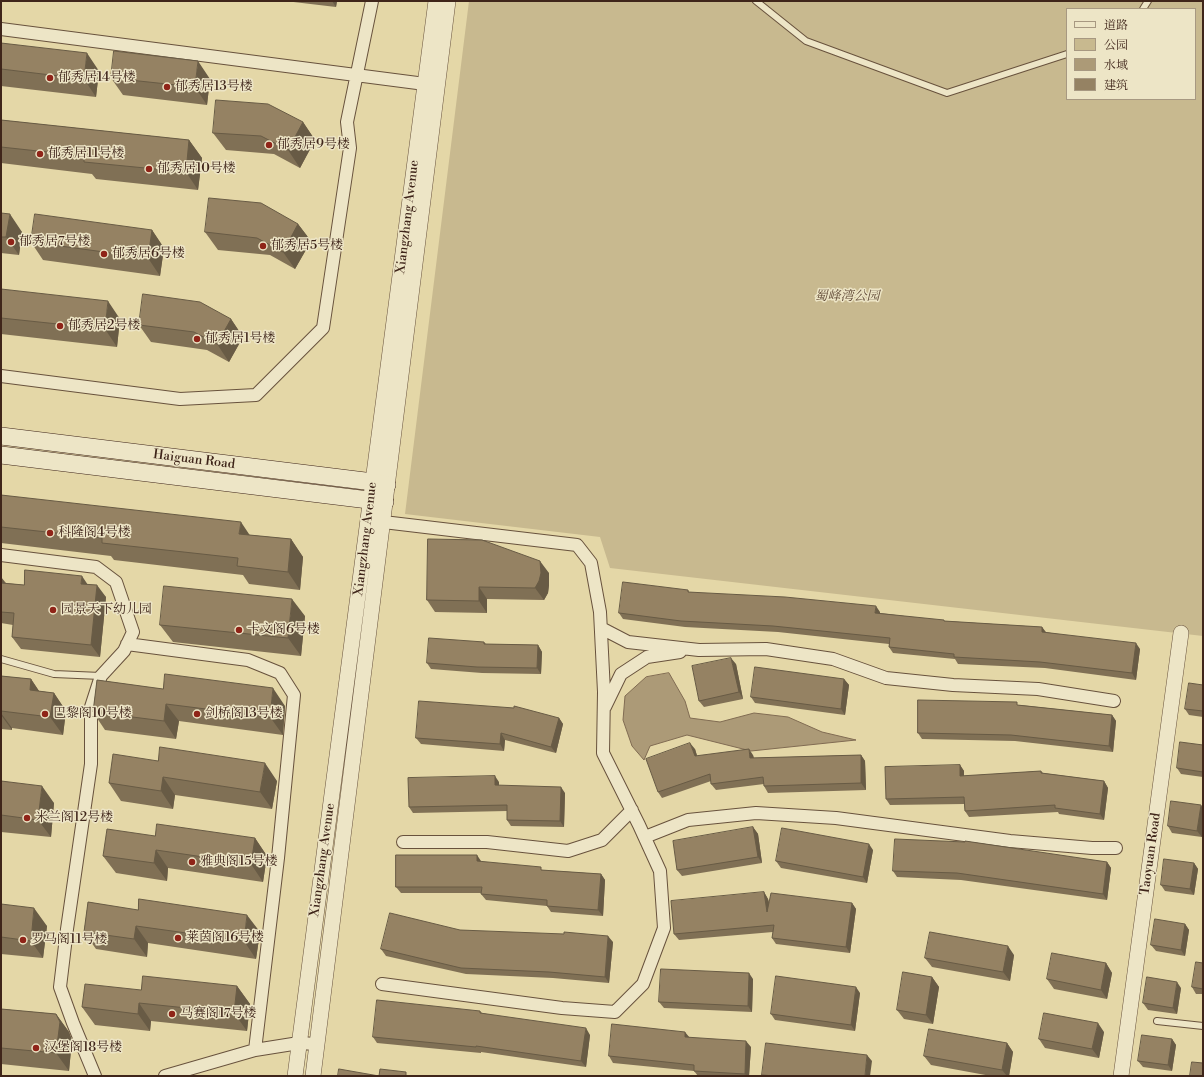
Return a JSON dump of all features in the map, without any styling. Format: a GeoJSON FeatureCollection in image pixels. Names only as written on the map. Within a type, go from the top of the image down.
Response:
{"type":"FeatureCollection","features":[{"type":"Feature","properties":{"kind":"main road","name":"Haiguan Road"},"geometry":{"type":"LineString","coordinates":[[1,436],[380,484]]}},
{"type":"Feature","properties":{"kind":"main road","name":"Haiguan Road"},"geometry":{"type":"LineString","coordinates":[[1,455],[378,502]]}},
{"type":"Feature","properties":{"kind":"street"},"geometry":{"type":"LineString","coordinates":[[1,376],[180,399],[256,395],[323,328],[350,148],[347,122],[372,1]]}},
{"type":"Feature","properties":{"kind":"street","name":"Xiangzhang Avenue"},"geometry":{"type":"LineString","coordinates":[[295,1076],[378,502],[425,84],[436,1]]}},
{"type":"Feature","properties":{"kind":"street","name":"Xiangzhang Avenue"},"geometry":{"type":"LineString","coordinates":[[380,484],[448,1]]}},
{"type":"Feature","properties":{"kind":"street"},"geometry":{"type":"LineString","coordinates":[[1,29],[425,84]]}},
{"type":"Feature","properties":{"kind":"street"},"geometry":{"type":"LineString","coordinates":[[375,521],[577,545],[591,563],[600,612],[604,692],[603,753],[632,810],[660,871],[664,928],[643,984],[615,1012],[562,1008],[382,984]]}},
{"type":"Feature","properties":{"kind":"street","name":"Xiangzhang Avenue"},"geometry":{"type":"LineString","coordinates":[[313,1076],[375,521]]}},
{"type":"Feature","properties":{"kind":"street"},"geometry":{"type":"LineString","coordinates":[[1,555],[96,568],[116,582],[133,632],[124,650],[101,676],[91,707],[91,764],[60,987],[73,1023],[96,1076]]}},
{"type":"Feature","properties":{"kind":"street"},"geometry":{"type":"LineString","coordinates":[[601,628],[628,642],[700,650]]}},
{"type":"Feature","properties":{"kind":"street","name":"Taoyuan Road"},"geometry":{"type":"LineString","coordinates":[[1121,1076],[1181,633]]}},
{"type":"Feature","properties":{"kind":"street"},"geometry":{"type":"LineString","coordinates":[[127,644],[248,660],[280,673],[294,695],[278,858],[255,1050]]}},
{"type":"Feature","properties":{"kind":"street"},"geometry":{"type":"LineString","coordinates":[[603,712],[621,674],[647,657],[700,650],[766,649],[832,659],[886,678],[953,685],[1038,689],[1114,701]]}},
{"type":"Feature","properties":{"kind":"street"},"geometry":{"type":"LineString","coordinates":[[404,842],[486,842],[568,851],[602,840],[632,810]]}},
{"type":"Feature","properties":{"kind":"street"},"geometry":{"type":"LineString","coordinates":[[645,837],[688,820],[756,813],[836,818],[1010,841],[1092,848],[1116,848]]}},
{"type":"Feature","properties":{"kind":"street"},"geometry":{"type":"LineString","coordinates":[[165,1076],[255,1050],[299,1043],[317,1044]]}},
{"type":"Feature","properties":{"kind":"lane"},"geometry":{"type":"LineString","coordinates":[[756,1],[806,41],[947,93],[1066,54]]}},
{"type":"Feature","properties":{"kind":"lane"},"geometry":{"type":"LineString","coordinates":[[1,659],[54,674],[101,676]]}},
{"type":"Feature","properties":{"kind":"lane"},"geometry":{"type":"LineString","coordinates":[[1157,1021],[1203,1026]]}},
{"type":"Feature","properties":{"kind":"green space","name":"蜀峰湾公园"},"geometry":{"type":"Polygon","coordinates":[[[469,1],[1203,1],[1203,636],[610,568],[600,537],[405,514],[469,1]]]}},
{"type":"Feature","properties":{"kind":"water"},"geometry":{"type":"Polygon","coordinates":[[[669,673],[685,701],[690,718],[720,722],[754,713],[788,717],[822,732],[856,740],[751,751],[687,735],[650,746],[644,760],[632,746],[623,720],[625,696],[646,677],[669,673]]]}},
{"type":"Feature","properties":{"kind":"building"},"geometry":{"type":"Polygon","coordinates":[[[1,43],[87,53],[84,79],[1,69],[1,43]]]}},
{"type":"Feature","properties":{"kind":"building"},"geometry":{"type":"Polygon","coordinates":[[[114,51],[198,61],[195,87],[111,78],[114,51]]]}},
{"type":"Feature","properties":{"kind":"building"},"geometry":{"type":"Polygon","coordinates":[[[216,100],[268,104],[303,122],[288,150],[261,136],[213,133],[216,100]]]}},
{"type":"Feature","properties":{"kind":"building"},"geometry":{"type":"Polygon","coordinates":[[[1,120],[189,140],[186,172],[84,162],[84,156],[1,147],[1,120]]]}},
{"type":"Feature","properties":{"kind":"building"},"geometry":{"type":"Polygon","coordinates":[[[209,198],[261,203],[298,224],[283,252],[257,238],[205,232],[209,198]]]}},
{"type":"Feature","properties":{"kind":"building"},"geometry":{"type":"Polygon","coordinates":[[[1,213],[10,214],[6,237],[1,237],[1,213]]]}},
{"type":"Feature","properties":{"kind":"building"},"geometry":{"type":"Polygon","coordinates":[[[35,214],[152,230],[148,258],[31,242],[35,214]]]}},
{"type":"Feature","properties":{"kind":"building"},"geometry":{"type":"Polygon","coordinates":[[[1,289],[108,301],[105,329],[1,318],[1,289]]]}},
{"type":"Feature","properties":{"kind":"building"},"geometry":{"type":"Polygon","coordinates":[[[143,294],[200,302],[231,319],[217,344],[194,332],[139,325],[143,294]]]}},
{"type":"Feature","properties":{"kind":"building"},"geometry":{"type":"Polygon","coordinates":[[[1,495],[241,522],[239,534],[291,539],[288,572],[237,566],[238,558],[102,543],[102,538],[1,527],[1,495]]]}},
{"type":"Feature","properties":{"kind":"building"},"geometry":{"type":"Polygon","coordinates":[[[428,539],[482,540],[540,561],[541,573],[539,581],[535,588],[479,587],[479,601],[427,600],[428,539]]]}},
{"type":"Feature","properties":{"kind":"building","name":"园景天下幼儿园"},"geometry":{"type":"Polygon","coordinates":[[[25,570],[82,576],[81,584],[97,585],[91,645],[12,637],[14,613],[1,612],[1,583],[24,585],[25,570]]]}},
{"type":"Feature","properties":{"kind":"building"},"geometry":{"type":"Polygon","coordinates":[[[623,582],[688,590],[688,592],[785,597],[876,606],[875,613],[944,621],[1042,627],[1042,632],[1136,643],[1132,673],[1040,662],[954,657],[954,654],[889,647],[890,638],[773,626],[681,621],[619,613],[623,582]]]}},
{"type":"Feature","properties":{"kind":"building"},"geometry":{"type":"Polygon","coordinates":[[[164,586],[292,599],[288,638],[160,625],[164,586]]]}},
{"type":"Feature","properties":{"kind":"building"},"geometry":{"type":"Polygon","coordinates":[[[429,638],[484,642],[484,644],[538,645],[537,668],[477,667],[427,663],[429,638]]]}},
{"type":"Feature","properties":{"kind":"building"},"geometry":{"type":"Polygon","coordinates":[[[731,658],[739,692],[699,701],[692,666],[731,658]]]}},
{"type":"Feature","properties":{"kind":"building"},"geometry":{"type":"Polygon","coordinates":[[[755,667],[844,679],[841,709],[751,697],[755,667]]]}},
{"type":"Feature","properties":{"kind":"building"},"geometry":{"type":"Polygon","coordinates":[[[165,674],[273,688],[270,717],[166,704],[164,721],[93,712],[97,680],[163,689],[165,674]]]}},
{"type":"Feature","properties":{"kind":"building"},"geometry":{"type":"Polygon","coordinates":[[[1,676],[31,679],[30,690],[54,693],[50,717],[1,711],[1,676]]]}},
{"type":"Feature","properties":{"kind":"building"},"geometry":{"type":"Polygon","coordinates":[[[1189,683],[1203,685],[1203,711],[1185,709],[1189,683]]]}},
{"type":"Feature","properties":{"kind":"building"},"geometry":{"type":"Polygon","coordinates":[[[918,700],[1017,702],[1017,705],[1112,715],[1109,746],[1011,735],[918,733],[918,700]]]}},
{"type":"Feature","properties":{"kind":"building"},"geometry":{"type":"Polygon","coordinates":[[[419,701],[514,708],[514,706],[559,718],[551,747],[501,733],[500,744],[416,738],[419,701]]]}},
{"type":"Feature","properties":{"kind":"building"},"geometry":{"type":"Polygon","coordinates":[[[1180,742],[1203,745],[1203,772],[1177,768],[1180,742]]]}},
{"type":"Feature","properties":{"kind":"building"},"geometry":{"type":"Polygon","coordinates":[[[690,743],[695,756],[749,749],[750,758],[861,755],[861,783],[764,786],[763,777],[711,784],[710,774],[658,792],[646,759],[690,743]]]}},
{"type":"Feature","properties":{"kind":"building"},"geometry":{"type":"Polygon","coordinates":[[[160,747],[265,763],[260,792],[163,777],[161,791],[109,783],[113,754],[158,761],[160,747]]]}},
{"type":"Feature","properties":{"kind":"building"},"geometry":{"type":"Polygon","coordinates":[[[960,765],[960,776],[1041,771],[1041,773],[1104,781],[1100,814],[1055,808],[1055,805],[965,811],[964,797],[886,799],[885,767],[960,765]]]}},
{"type":"Feature","properties":{"kind":"building"},"geometry":{"type":"Polygon","coordinates":[[[495,776],[495,785],[561,787],[560,821],[507,820],[507,805],[409,807],[408,778],[495,776]]]}},
{"type":"Feature","properties":{"kind":"building"},"geometry":{"type":"Polygon","coordinates":[[[1,781],[42,786],[38,820],[1,815],[1,781]]]}},
{"type":"Feature","properties":{"kind":"building"},"geometry":{"type":"Polygon","coordinates":[[[1171,801],[1201,805],[1197,831],[1168,826],[1171,801]]]}},
{"type":"Feature","properties":{"kind":"building"},"geometry":{"type":"Polygon","coordinates":[[[157,824],[255,838],[251,864],[156,850],[154,863],[103,856],[107,829],[155,836],[157,824]]]}},
{"type":"Feature","properties":{"kind":"building"},"geometry":{"type":"Polygon","coordinates":[[[753,827],[758,857],[677,870],[673,841],[753,827]]]}},
{"type":"Feature","properties":{"kind":"building"},"geometry":{"type":"Polygon","coordinates":[[[782,828],[869,844],[863,877],[776,861],[782,828]]]}},
{"type":"Feature","properties":{"kind":"building"},"geometry":{"type":"Polygon","coordinates":[[[895,839],[965,841],[1107,862],[1103,894],[957,873],[893,871],[895,839]]]}},
{"type":"Feature","properties":{"kind":"building"},"geometry":{"type":"Polygon","coordinates":[[[396,855],[477,855],[477,861],[541,867],[541,870],[601,874],[598,910],[547,906],[547,900],[481,894],[482,887],[396,887],[396,855]]]}},
{"type":"Feature","properties":{"kind":"building"},"geometry":{"type":"Polygon","coordinates":[[[1164,859],[1194,863],[1190,889],[1161,885],[1164,859]]]}},
{"type":"Feature","properties":{"kind":"building"},"geometry":{"type":"Polygon","coordinates":[[[764,892],[767,912],[771,893],[852,903],[846,947],[772,938],[774,925],[674,934],[671,901],[764,892]]]}},
{"type":"Feature","properties":{"kind":"building"},"geometry":{"type":"Polygon","coordinates":[[[139,899],[247,915],[244,941],[136,926],[134,939],[84,932],[88,902],[138,910],[139,899]]]}},
{"type":"Feature","properties":{"kind":"building"},"geometry":{"type":"Polygon","coordinates":[[[1,904],[34,908],[31,941],[1,937],[1,904]]]}},
{"type":"Feature","properties":{"kind":"building"},"geometry":{"type":"Polygon","coordinates":[[[390,913],[460,930],[564,934],[564,932],[608,936],[605,977],[549,972],[461,968],[381,949],[390,913]]]}},
{"type":"Feature","properties":{"kind":"building"},"geometry":{"type":"Polygon","coordinates":[[[1155,919],[1185,924],[1181,950],[1151,945],[1155,919]]]}},
{"type":"Feature","properties":{"kind":"building"},"geometry":{"type":"Polygon","coordinates":[[[930,932],[1008,946],[1003,972],[925,958],[930,932]]]}},
{"type":"Feature","properties":{"kind":"building"},"geometry":{"type":"Polygon","coordinates":[[[1052,953],[1106,963],[1101,990],[1047,979],[1052,953]]]}},
{"type":"Feature","properties":{"kind":"building"},"geometry":{"type":"Polygon","coordinates":[[[1196,962],[1203,963],[1203,989],[1192,987],[1196,962]]]}},
{"type":"Feature","properties":{"kind":"building"},"geometry":{"type":"Polygon","coordinates":[[[661,969],[749,973],[748,1006],[659,1002],[661,969]]]}},
{"type":"Feature","properties":{"kind":"building"},"geometry":{"type":"Polygon","coordinates":[[[903,972],[932,977],[926,1015],[897,1010],[903,972]]]}},
{"type":"Feature","properties":{"kind":"building"},"geometry":{"type":"Polygon","coordinates":[[[143,976],[237,986],[234,1013],[139,1003],[138,1014],[82,1007],[85,984],[141,990],[143,976]]]}},
{"type":"Feature","properties":{"kind":"building"},"geometry":{"type":"Polygon","coordinates":[[[776,976],[856,987],[851,1025],[771,1014],[776,976]]]}},
{"type":"Feature","properties":{"kind":"building"},"geometry":{"type":"Polygon","coordinates":[[[1147,977],[1177,982],[1173,1008],[1143,1003],[1147,977]]]}},
{"type":"Feature","properties":{"kind":"building"},"geometry":{"type":"Polygon","coordinates":[[[377,1000],[480,1011],[480,1013],[586,1028],[581,1061],[476,1046],[373,1037],[377,1000]]]}},
{"type":"Feature","properties":{"kind":"building"},"geometry":{"type":"Polygon","coordinates":[[[1,1009],[56,1014],[60,1022],[56,1053],[1,1048],[1,1009]]]}},
{"type":"Feature","properties":{"kind":"building"},"geometry":{"type":"Polygon","coordinates":[[[1044,1013],[1098,1023],[1092,1049],[1039,1039],[1044,1013]]]}},
{"type":"Feature","properties":{"kind":"building"},"geometry":{"type":"Polygon","coordinates":[[[612,1024],[685,1032],[685,1037],[746,1041],[745,1074],[694,1071],[694,1065],[609,1056],[612,1024]]]}},
{"type":"Feature","properties":{"kind":"building"},"geometry":{"type":"Polygon","coordinates":[[[929,1029],[1007,1043],[1002,1070],[924,1056],[929,1029]]]}},
{"type":"Feature","properties":{"kind":"building"},"geometry":{"type":"Polygon","coordinates":[[[1142,1035],[1172,1039],[1168,1065],[1138,1061],[1142,1035]]]}},
{"type":"Feature","properties":{"kind":"building"},"geometry":{"type":"Polygon","coordinates":[[[766,1043],[867,1055],[865,1076],[762,1075],[766,1043]]]}},
{"type":"Feature","properties":{"kind":"building"},"geometry":{"type":"Polygon","coordinates":[[[1192,1062],[1203,1063],[1203,1076],[1190,1076],[1192,1062]]]}},
{"type":"Feature","properties":{"kind":"building"},"geometry":{"type":"Polygon","coordinates":[[[339,1069],[379,1076],[338,1076],[339,1069]]]}},
{"type":"Feature","properties":{"kind":"building"},"geometry":{"type":"Polygon","coordinates":[[[380,1069],[406,1072],[406,1076],[379,1076],[380,1069]]]}},
{"type":"Feature","properties":{"kind":"place","name":"郁秀居14号楼"},"geometry":{"type":"Point","coordinates":[50,78]}},
{"type":"Feature","properties":{"kind":"place","name":"郁秀居13号楼"},"geometry":{"type":"Point","coordinates":[167,87]}},
{"type":"Feature","properties":{"kind":"place","name":"郁秀居9号楼"},"geometry":{"type":"Point","coordinates":[269,145]}},
{"type":"Feature","properties":{"kind":"place","name":"郁秀居11号楼"},"geometry":{"type":"Point","coordinates":[40,154]}},
{"type":"Feature","properties":{"kind":"place","name":"郁秀居10号楼"},"geometry":{"type":"Point","coordinates":[149,169]}},
{"type":"Feature","properties":{"kind":"place","name":"郁秀居7号楼"},"geometry":{"type":"Point","coordinates":[11,242]}},
{"type":"Feature","properties":{"kind":"place","name":"郁秀居5号楼"},"geometry":{"type":"Point","coordinates":[263,246]}},
{"type":"Feature","properties":{"kind":"place","name":"郁秀居6号楼"},"geometry":{"type":"Point","coordinates":[104,254]}},
{"type":"Feature","properties":{"kind":"place","name":"郁秀居2号楼"},"geometry":{"type":"Point","coordinates":[60,326]}},
{"type":"Feature","properties":{"kind":"place","name":"郁秀居1号楼"},"geometry":{"type":"Point","coordinates":[197,339]}},
{"type":"Feature","properties":{"kind":"place","name":"科隆阁4号楼"},"geometry":{"type":"Point","coordinates":[50,533]}},
{"type":"Feature","properties":{"kind":"place","name":"园景天下幼儿园"},"geometry":{"type":"Point","coordinates":[53,610]}},
{"type":"Feature","properties":{"kind":"place","name":"卡文阁6号楼"},"geometry":{"type":"Point","coordinates":[239,630]}},
{"type":"Feature","properties":{"kind":"place","name":"巴黎阁10号楼"},"geometry":{"type":"Point","coordinates":[45,714]}},
{"type":"Feature","properties":{"kind":"place","name":"剑桥阁13号楼"},"geometry":{"type":"Point","coordinates":[197,714]}},
{"type":"Feature","properties":{"kind":"place","name":"米兰阁12号楼"},"geometry":{"type":"Point","coordinates":[27,818]}},
{"type":"Feature","properties":{"kind":"place","name":"雅典阁15号楼"},"geometry":{"type":"Point","coordinates":[192,862]}},
{"type":"Feature","properties":{"kind":"place","name":"莱茵阁16号楼"},"geometry":{"type":"Point","coordinates":[178,938]}},
{"type":"Feature","properties":{"kind":"place","name":"罗马阁11号楼"},"geometry":{"type":"Point","coordinates":[23,940]}},
{"type":"Feature","properties":{"kind":"place","name":"马赛阁17号楼"},"geometry":{"type":"Point","coordinates":[172,1014]}},
{"type":"Feature","properties":{"kind":"place","name":"汉堡阁18号楼"},"geometry":{"type":"Point","coordinates":[36,1048]}}]}
